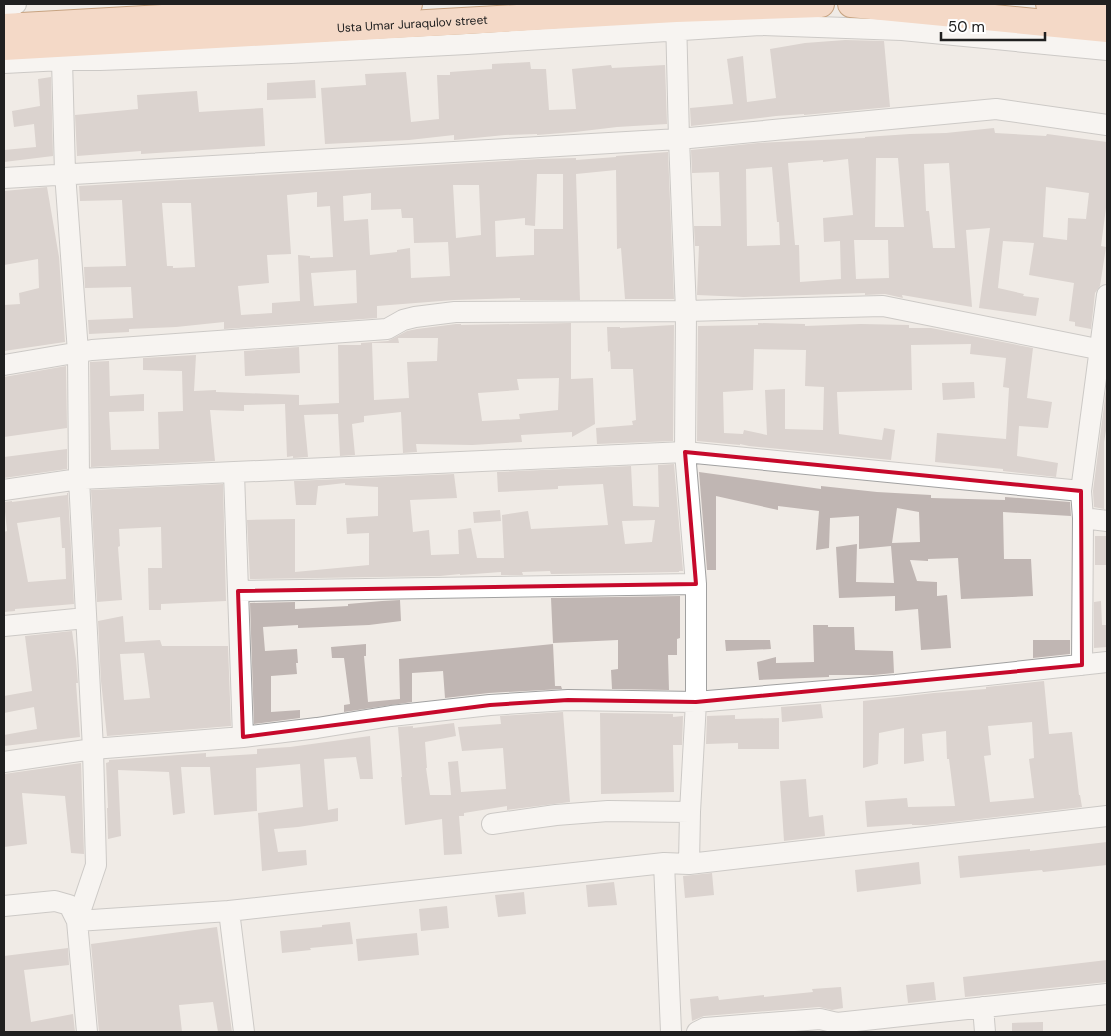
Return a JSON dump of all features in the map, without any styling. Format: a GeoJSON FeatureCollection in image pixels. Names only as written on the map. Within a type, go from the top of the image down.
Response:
{"type":"FeatureCollection","features":[{"type":"Feature","properties":{"kind":"main road","name":"Usta Umar Juraqulov street"},"geometry":{"type":"LineString","coordinates":[[4,27],[409,4]]}},
{"type":"Feature","properties":{"kind":"main road","name":"Usta Umar Juraqulov street"},"geometry":{"type":"LineString","coordinates":[[4,48],[676,14],[821,4]]}},
{"type":"Feature","properties":{"kind":"main road"},"geometry":{"type":"LineString","coordinates":[[851,4],[1107,29]]}},
{"type":"Feature","properties":{"kind":"main road"},"geometry":{"type":"LineString","coordinates":[[1049,4],[1107,11]]}},
{"type":"Feature","properties":{"kind":"street"},"geometry":{"type":"LineString","coordinates":[[4,4],[16,4]]}},
{"type":"Feature","properties":{"kind":"street"},"geometry":{"type":"LineString","coordinates":[[676,14],[678,139],[686,311],[685,452],[696,584],[696,702],[689,864]]}},
{"type":"Feature","properties":{"kind":"street"},"geometry":{"type":"LineString","coordinates":[[4,63],[467,44],[676,14],[760,25],[902,30],[1107,50]]}},
{"type":"Feature","properties":{"kind":"street"},"geometry":{"type":"LineString","coordinates":[[62,60],[65,173],[78,352],[79,479],[93,748],[96,865],[77,921]]}},
{"type":"Feature","properties":{"kind":"street"},"geometry":{"type":"LineString","coordinates":[[4,178],[678,139],[996,109],[1107,124]]}},
{"type":"Feature","properties":{"kind":"street"},"geometry":{"type":"LineString","coordinates":[[1082,664],[1083,518],[1081,491],[1103,350],[1107,295]]}},
{"type":"Feature","properties":{"kind":"street"},"geometry":{"type":"LineString","coordinates":[[4,365],[102,349],[386,329],[403,320],[415,317],[455,312],[686,311],[883,306],[1103,350]]}},
{"type":"Feature","properties":{"kind":"street"},"geometry":{"type":"LineString","coordinates":[[4,490],[79,479],[685,452],[1081,491]]}},
{"type":"Feature","properties":{"kind":"street"},"geometry":{"type":"LineString","coordinates":[[234,473],[243,737]]}},
{"type":"Feature","properties":{"kind":"street"},"geometry":{"type":"LineString","coordinates":[[1083,518],[1107,521]]}},
{"type":"Feature","properties":{"kind":"street"},"geometry":{"type":"LineString","coordinates":[[238,591],[696,584]]}},
{"type":"Feature","properties":{"kind":"street"},"geometry":{"type":"LineString","coordinates":[[4,626],[86,618]]}},
{"type":"Feature","properties":{"kind":"street"},"geometry":{"type":"LineString","coordinates":[[4,762],[93,748],[243,737],[391,716],[490,705],[568,700],[696,702],[896,685],[1107,662]]}},
{"type":"Feature","properties":{"kind":"street"},"geometry":{"type":"LineString","coordinates":[[492,824],[556,815],[608,811],[690,812]]}},
{"type":"Feature","properties":{"kind":"street"},"geometry":{"type":"LineString","coordinates":[[77,921],[229,911],[664,863],[689,864],[1107,816]]}},
{"type":"Feature","properties":{"kind":"street"},"geometry":{"type":"LineString","coordinates":[[664,863],[671,1032]]}},
{"type":"Feature","properties":{"kind":"street"},"geometry":{"type":"LineString","coordinates":[[4,906],[55,901],[69,904],[77,921],[87,1032]]}},
{"type":"Feature","properties":{"kind":"street"},"geometry":{"type":"LineString","coordinates":[[229,911],[244,1032]]}},
{"type":"Feature","properties":{"kind":"street"},"geometry":{"type":"LineString","coordinates":[[697,1032],[705,1028],[820,1019],[837,1027],[984,1007],[1107,994]]}},
{"type":"Feature","properties":{"kind":"street"},"geometry":{"type":"LineString","coordinates":[[984,1007],[985,1032]]}},
{"type":"Feature","properties":{"kind":"highlighted area"},"geometry":{"type":"Polygon","coordinates":[[[685,452],[1081,491],[1082,665],[696,702],[568,700],[490,705],[243,737],[238,591],[696,584],[685,452]]]}},
{"type":"Feature","properties":{"kind":"building"},"geometry":{"type":"Polygon","coordinates":[[[845,40],[884,41],[890,107],[776,116],[691,126],[690,108],[733,104],[727,59],[743,56],[747,102],[776,98],[770,49],[805,43],[845,40]]]}},
{"type":"Feature","properties":{"kind":"building"},"geometry":{"type":"Polygon","coordinates":[[[530,62],[531,69],[546,69],[549,110],[576,109],[572,69],[611,65],[612,68],[665,65],[667,124],[454,140],[454,135],[409,140],[325,144],[321,88],[366,85],[365,74],[406,72],[411,122],[439,119],[437,75],[450,75],[450,72],[492,69],[492,64],[530,62]]]}},
{"type":"Feature","properties":{"kind":"building"},"geometry":{"type":"Polygon","coordinates":[[[51,77],[53,156],[4,162],[4,150],[36,147],[34,124],[14,127],[12,111],[40,106],[38,79],[51,77]]]}},
{"type":"Feature","properties":{"kind":"building"},"geometry":{"type":"Polygon","coordinates":[[[315,80],[316,98],[267,100],[267,83],[315,80]]]}},
{"type":"Feature","properties":{"kind":"building"},"geometry":{"type":"Polygon","coordinates":[[[197,91],[199,112],[263,108],[265,146],[141,154],[141,151],[77,156],[75,115],[138,109],[137,95],[197,91]]]}},
{"type":"Feature","properties":{"kind":"building"},"geometry":{"type":"Polygon","coordinates":[[[994,128],[995,133],[1046,136],[1047,134],[1107,142],[1107,200],[1101,246],[1106,247],[1100,286],[1095,293],[1091,329],[1075,326],[1075,322],[1069,321],[1074,283],[1029,275],[1034,243],[1003,241],[998,288],[1024,294],[1023,296],[1039,298],[1036,316],[979,308],[990,228],[966,230],[972,307],[902,295],[903,298],[885,294],[865,295],[865,293],[744,297],[697,295],[699,246],[695,246],[694,226],[721,226],[719,172],[692,173],[691,150],[758,143],[946,133],[994,128]],[[876,158],[875,227],[904,227],[898,158],[876,158]],[[848,159],[823,162],[823,160],[788,163],[795,245],[799,245],[800,282],[841,279],[840,241],[824,242],[823,218],[853,215],[848,159]],[[949,163],[924,164],[926,211],[929,211],[933,248],[955,248],[949,163]],[[772,167],[746,169],[747,246],[780,245],[772,167]],[[1046,187],[1043,237],[1067,240],[1068,218],[1086,219],[1089,193],[1046,187]],[[854,240],[856,279],[889,278],[888,240],[854,240]]]}},
{"type":"Feature","properties":{"kind":"building"},"geometry":{"type":"Polygon","coordinates":[[[668,152],[674,299],[625,299],[621,248],[617,249],[616,170],[576,174],[580,300],[520,300],[520,298],[454,300],[377,306],[377,318],[224,329],[224,322],[129,329],[129,332],[89,334],[88,320],[133,318],[131,287],[85,288],[84,267],[126,266],[122,200],[80,201],[79,186],[539,159],[576,158],[576,160],[668,152]],[[537,174],[535,226],[525,225],[525,218],[495,221],[496,257],[534,255],[534,229],[563,229],[563,174],[537,174]],[[453,185],[456,238],[481,235],[479,185],[453,185]],[[317,192],[287,195],[291,254],[267,255],[269,283],[238,286],[241,315],[272,313],[272,303],[300,301],[298,255],[310,256],[310,258],[333,257],[330,206],[317,207],[317,192]],[[371,193],[343,196],[344,221],[368,219],[370,255],[397,252],[397,250],[410,248],[411,278],[450,276],[448,242],[414,243],[413,218],[402,218],[401,209],[371,210],[371,193]],[[162,203],[167,266],[173,266],[173,268],[195,267],[191,203],[162,203]],[[356,270],[311,273],[314,306],[357,303],[356,270]]]}},
{"type":"Feature","properties":{"kind":"building"},"geometry":{"type":"Polygon","coordinates":[[[47,187],[59,257],[65,342],[4,351],[4,305],[20,304],[19,293],[39,288],[38,259],[4,265],[4,191],[47,187]]]}},
{"type":"Feature","properties":{"kind":"building"},"geometry":{"type":"Polygon","coordinates":[[[571,323],[571,379],[593,378],[595,424],[572,437],[572,432],[521,435],[522,442],[472,445],[416,444],[417,452],[403,453],[401,412],[364,416],[364,422],[352,424],[355,455],[340,456],[338,414],[304,415],[308,457],[293,458],[293,456],[287,457],[285,404],[244,405],[244,411],[210,410],[215,461],[91,467],[90,362],[109,361],[110,396],[144,394],[144,411],[109,412],[111,450],[159,449],[158,412],[183,411],[182,371],[143,370],[143,358],[196,355],[194,391],[216,390],[216,392],[299,395],[299,405],[339,403],[338,345],[361,345],[361,343],[388,341],[407,331],[456,324],[571,323]],[[398,338],[399,343],[372,343],[374,400],[409,398],[407,362],[437,361],[438,338],[398,338]],[[559,378],[517,379],[519,390],[478,393],[482,421],[520,419],[519,414],[558,410],[559,378]]]}},
{"type":"Feature","properties":{"kind":"building"},"geometry":{"type":"Polygon","coordinates":[[[758,323],[805,324],[805,326],[909,325],[909,328],[931,328],[1033,348],[1027,398],[1052,402],[1048,428],[1019,426],[1017,456],[1058,463],[1056,477],[935,462],[937,433],[1006,439],[1009,388],[1003,387],[1006,358],[970,354],[971,344],[911,345],[912,390],[837,392],[839,434],[882,440],[884,428],[895,430],[891,460],[697,441],[698,326],[758,325],[758,323]],[[754,349],[753,390],[723,392],[724,433],[743,434],[744,430],[767,435],[765,390],[785,389],[785,429],[823,430],[824,387],[805,386],[806,350],[754,349]]]}},
{"type":"Feature","properties":{"kind":"building"},"geometry":{"type":"Polygon","coordinates":[[[674,325],[673,441],[597,444],[596,428],[633,425],[632,421],[636,420],[633,369],[611,369],[607,327],[674,325]]]}},
{"type":"Feature","properties":{"kind":"building"},"geometry":{"type":"Polygon","coordinates":[[[299,347],[300,373],[245,376],[244,351],[299,347]]]}},
{"type":"Feature","properties":{"kind":"building"},"geometry":{"type":"Polygon","coordinates":[[[66,366],[67,428],[4,437],[4,377],[66,366]]]}},
{"type":"Feature","properties":{"kind":"building"},"geometry":{"type":"Polygon","coordinates":[[[974,382],[975,398],[943,400],[942,383],[974,382]]]}},
{"type":"Feature","properties":{"kind":"building"},"geometry":{"type":"Polygon","coordinates":[[[1107,383],[1107,425],[1104,442],[1104,509],[1094,507],[1093,491],[1107,383]]]}},
{"type":"Feature","properties":{"kind":"building"},"geometry":{"type":"Polygon","coordinates":[[[67,449],[67,469],[4,478],[4,457],[67,449]]]}},
{"type":"Feature","properties":{"kind":"building"},"geometry":{"type":"Polygon","coordinates":[[[674,464],[683,571],[551,574],[550,571],[522,572],[523,575],[501,575],[501,572],[440,576],[250,579],[247,520],[295,519],[295,572],[369,565],[369,533],[347,534],[346,518],[378,516],[378,487],[345,485],[345,483],[318,486],[316,505],[296,505],[294,481],[454,474],[457,498],[410,500],[413,532],[429,530],[431,555],[459,554],[458,530],[471,528],[477,558],[504,558],[502,515],[528,511],[531,529],[608,525],[603,484],[558,486],[558,489],[498,492],[497,472],[631,466],[633,506],[659,507],[658,465],[674,464]],[[655,520],[622,521],[625,544],[652,542],[655,520]]]}},
{"type":"Feature","properties":{"kind":"building"},"geometry":{"type":"Polygon","coordinates":[[[699,472],[821,489],[821,486],[931,495],[931,498],[1005,500],[1005,497],[1070,502],[1071,516],[1003,512],[1004,559],[1031,559],[1033,596],[961,599],[958,558],[928,559],[928,561],[910,560],[917,581],[937,582],[937,596],[947,595],[951,648],[921,650],[918,609],[895,611],[895,596],[839,598],[836,547],[857,544],[856,582],[894,583],[891,546],[859,549],[859,516],[830,518],[829,548],[816,550],[819,511],[778,506],[778,510],[716,496],[716,570],[707,570],[699,472]],[[897,508],[892,543],[920,542],[919,512],[897,508]]]}},
{"type":"Feature","properties":{"kind":"building"},"geometry":{"type":"Polygon","coordinates":[[[223,484],[226,601],[161,604],[161,610],[149,610],[148,568],[162,568],[161,527],[119,529],[120,546],[118,547],[122,600],[97,602],[91,490],[223,484]]]}},
{"type":"Feature","properties":{"kind":"building"},"geometry":{"type":"Polygon","coordinates":[[[68,493],[74,604],[15,609],[15,611],[4,612],[4,532],[7,531],[4,502],[67,495],[68,493]],[[60,517],[17,523],[28,582],[66,579],[65,548],[62,548],[60,517]]]}},
{"type":"Feature","properties":{"kind":"building"},"geometry":{"type":"Polygon","coordinates":[[[500,510],[501,521],[474,523],[473,512],[500,510]]]}},
{"type":"Feature","properties":{"kind":"building"},"geometry":{"type":"Polygon","coordinates":[[[1095,536],[1107,536],[1107,565],[1095,565],[1095,536]]]}},
{"type":"Feature","properties":{"kind":"building"},"geometry":{"type":"Polygon","coordinates":[[[680,596],[680,638],[677,639],[677,655],[668,655],[669,690],[612,689],[611,670],[618,669],[618,640],[553,643],[551,598],[680,596]]]}},
{"type":"Feature","properties":{"kind":"building"},"geometry":{"type":"Polygon","coordinates":[[[400,600],[401,621],[369,625],[298,628],[298,625],[263,627],[265,651],[297,649],[297,674],[271,676],[271,712],[300,710],[300,718],[254,724],[250,603],[295,602],[295,609],[348,606],[348,604],[400,600]]]}},
{"type":"Feature","properties":{"kind":"building"},"geometry":{"type":"Polygon","coordinates":[[[1101,601],[1102,625],[1107,625],[1107,647],[1094,648],[1094,602],[1101,601]]]}},
{"type":"Feature","properties":{"kind":"building"},"geometry":{"type":"Polygon","coordinates":[[[123,616],[125,642],[160,640],[162,646],[228,646],[231,726],[107,736],[101,681],[98,621],[123,616]],[[144,653],[120,654],[124,700],[150,698],[144,653]]]}},
{"type":"Feature","properties":{"kind":"building"},"geometry":{"type":"Polygon","coordinates":[[[813,625],[854,627],[855,650],[893,651],[894,673],[759,680],[757,662],[776,657],[776,663],[814,662],[813,625]]]}},
{"type":"Feature","properties":{"kind":"building"},"geometry":{"type":"Polygon","coordinates":[[[72,631],[78,683],[76,683],[80,737],[4,746],[4,735],[37,729],[34,707],[4,713],[4,696],[32,691],[25,636],[72,631]]]}},
{"type":"Feature","properties":{"kind":"building"},"geometry":{"type":"Polygon","coordinates":[[[725,640],[770,640],[771,649],[726,651],[725,640]]]}},
{"type":"Feature","properties":{"kind":"building"},"geometry":{"type":"Polygon","coordinates":[[[1033,640],[1070,640],[1070,654],[1033,658],[1033,640]]]}},
{"type":"Feature","properties":{"kind":"building"},"geometry":{"type":"Polygon","coordinates":[[[366,644],[366,656],[364,656],[368,702],[400,699],[399,659],[553,644],[555,686],[561,686],[562,689],[489,693],[445,698],[443,671],[412,673],[412,702],[344,712],[344,705],[350,704],[344,658],[332,658],[331,647],[366,644]]]}},
{"type":"Feature","properties":{"kind":"building"},"geometry":{"type":"Polygon","coordinates":[[[1044,681],[1049,734],[1072,732],[1082,807],[927,825],[867,827],[865,801],[907,798],[908,807],[955,806],[949,759],[947,759],[946,731],[922,734],[924,761],[904,764],[904,728],[879,733],[878,764],[863,768],[863,701],[986,689],[986,687],[1044,681]],[[1032,722],[988,726],[991,755],[984,756],[990,802],[1034,798],[1029,759],[1034,758],[1032,722]]]}},
{"type":"Feature","properties":{"kind":"building"},"geometry":{"type":"Polygon","coordinates":[[[821,704],[823,718],[782,722],[781,707],[821,704]]]}},
{"type":"Feature","properties":{"kind":"building"},"geometry":{"type":"Polygon","coordinates":[[[563,712],[570,802],[507,810],[507,806],[464,813],[464,816],[459,816],[462,854],[444,855],[442,819],[405,825],[398,727],[413,726],[413,728],[454,723],[456,736],[425,742],[430,795],[451,795],[448,762],[458,761],[461,792],[506,789],[503,748],[462,751],[458,727],[501,724],[500,716],[563,712]]]}},
{"type":"Feature","properties":{"kind":"building"},"geometry":{"type":"Polygon","coordinates":[[[600,713],[673,714],[673,717],[683,716],[682,745],[673,745],[674,792],[601,794],[600,713]]]}},
{"type":"Feature","properties":{"kind":"building"},"geometry":{"type":"Polygon","coordinates":[[[735,715],[735,719],[779,718],[779,749],[738,749],[738,743],[706,744],[707,716],[735,715]]]}},
{"type":"Feature","properties":{"kind":"building"},"geometry":{"type":"Polygon","coordinates":[[[370,736],[373,779],[360,779],[356,757],[324,759],[328,810],[338,808],[338,821],[274,829],[278,852],[306,850],[307,865],[262,871],[258,813],[303,807],[300,764],[256,768],[257,811],[214,815],[210,767],[181,767],[185,813],[173,815],[169,772],[118,770],[121,836],[108,839],[106,763],[109,760],[206,753],[206,757],[257,754],[257,749],[290,747],[370,736]]]}},
{"type":"Feature","properties":{"kind":"building"},"geometry":{"type":"Polygon","coordinates":[[[81,763],[84,854],[71,853],[65,796],[22,793],[27,844],[4,847],[4,774],[81,763]]]}},
{"type":"Feature","properties":{"kind":"building"},"geometry":{"type":"Polygon","coordinates":[[[806,779],[809,817],[823,815],[825,836],[784,841],[780,781],[806,779]]]}},
{"type":"Feature","properties":{"kind":"building"},"geometry":{"type":"Polygon","coordinates":[[[1107,842],[1107,865],[960,878],[958,856],[1030,849],[1030,851],[1107,842]]]}},
{"type":"Feature","properties":{"kind":"building"},"geometry":{"type":"Polygon","coordinates":[[[919,862],[921,884],[857,892],[855,870],[919,862]]]}},
{"type":"Feature","properties":{"kind":"building"},"geometry":{"type":"Polygon","coordinates":[[[712,873],[714,895],[685,898],[683,876],[712,873]]]}},
{"type":"Feature","properties":{"kind":"building"},"geometry":{"type":"Polygon","coordinates":[[[614,882],[617,905],[588,907],[586,885],[614,882]]]}},
{"type":"Feature","properties":{"kind":"building"},"geometry":{"type":"Polygon","coordinates":[[[524,892],[526,914],[498,917],[495,895],[524,892]]]}},
{"type":"Feature","properties":{"kind":"building"},"geometry":{"type":"Polygon","coordinates":[[[447,906],[449,928],[421,931],[419,909],[447,906]]]}},
{"type":"Feature","properties":{"kind":"building"},"geometry":{"type":"Polygon","coordinates":[[[350,922],[353,944],[282,953],[280,931],[350,922]]]}},
{"type":"Feature","properties":{"kind":"building"},"geometry":{"type":"Polygon","coordinates":[[[217,927],[232,1032],[218,1032],[213,1002],[179,1005],[182,1032],[99,1032],[91,944],[217,927]]]}},
{"type":"Feature","properties":{"kind":"building"},"geometry":{"type":"Polygon","coordinates":[[[417,933],[419,955],[358,961],[356,939],[417,933]]]}},
{"type":"Feature","properties":{"kind":"building"},"geometry":{"type":"Polygon","coordinates":[[[68,948],[69,965],[24,970],[31,1022],[73,1014],[75,1032],[4,1032],[4,956],[68,948]]]}},
{"type":"Feature","properties":{"kind":"building"},"geometry":{"type":"Polygon","coordinates":[[[1107,960],[1107,982],[965,997],[963,977],[1107,960]]]}},
{"type":"Feature","properties":{"kind":"building"},"geometry":{"type":"Polygon","coordinates":[[[934,982],[936,1000],[908,1003],[906,985],[934,982]]]}},
{"type":"Feature","properties":{"kind":"building"},"geometry":{"type":"Polygon","coordinates":[[[841,987],[843,1008],[832,1010],[819,1007],[704,1016],[692,1021],[690,999],[718,996],[719,1000],[764,995],[764,997],[813,992],[812,989],[841,987]]]}},
{"type":"Feature","properties":{"kind":"building"},"geometry":{"type":"Polygon","coordinates":[[[1043,1022],[1043,1032],[1012,1032],[1012,1023],[1043,1022]]]}}]}
